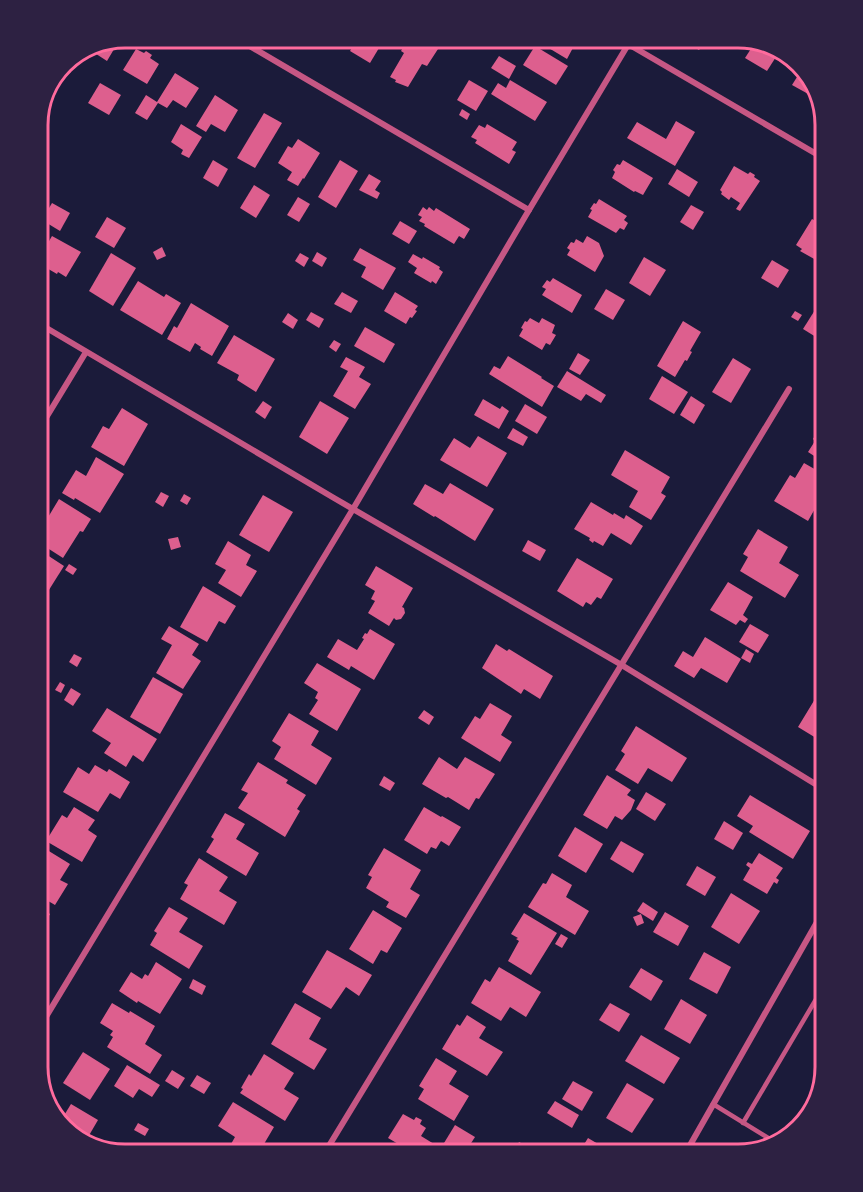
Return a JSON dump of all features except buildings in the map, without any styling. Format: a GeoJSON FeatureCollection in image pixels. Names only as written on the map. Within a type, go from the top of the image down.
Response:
{"type":"FeatureCollection","features":[{"type":"Feature","properties":{"kind":"street"},"geometry":{"type":"LineString","coordinates":[[253,48],[529,210]]}},
{"type":"Feature","properties":{"kind":"street"},"geometry":{"type":"LineString","coordinates":[[48,1013],[353,509],[626,48]]}},
{"type":"Feature","properties":{"kind":"street"},"geometry":{"type":"LineString","coordinates":[[635,48],[815,153]]}},
{"type":"Feature","properties":{"kind":"street"},"geometry":{"type":"LineString","coordinates":[[48,329],[620,664],[815,784]]}},
{"type":"Feature","properties":{"kind":"street"},"geometry":{"type":"LineString","coordinates":[[48,415],[86,352]]}},
{"type":"Feature","properties":{"kind":"street"},"geometry":{"type":"LineString","coordinates":[[330,1144],[789,389]]}},
{"type":"Feature","properties":{"kind":"street"},"geometry":{"type":"LineString","coordinates":[[690,1144],[815,926]]}},
{"type":"Feature","properties":{"kind":"lane"},"geometry":{"type":"LineString","coordinates":[[743,1123],[815,1001]]}},
{"type":"Feature","properties":{"kind":"lane"},"geometry":{"type":"LineString","coordinates":[[713,1104],[768,1138]]}}]}
